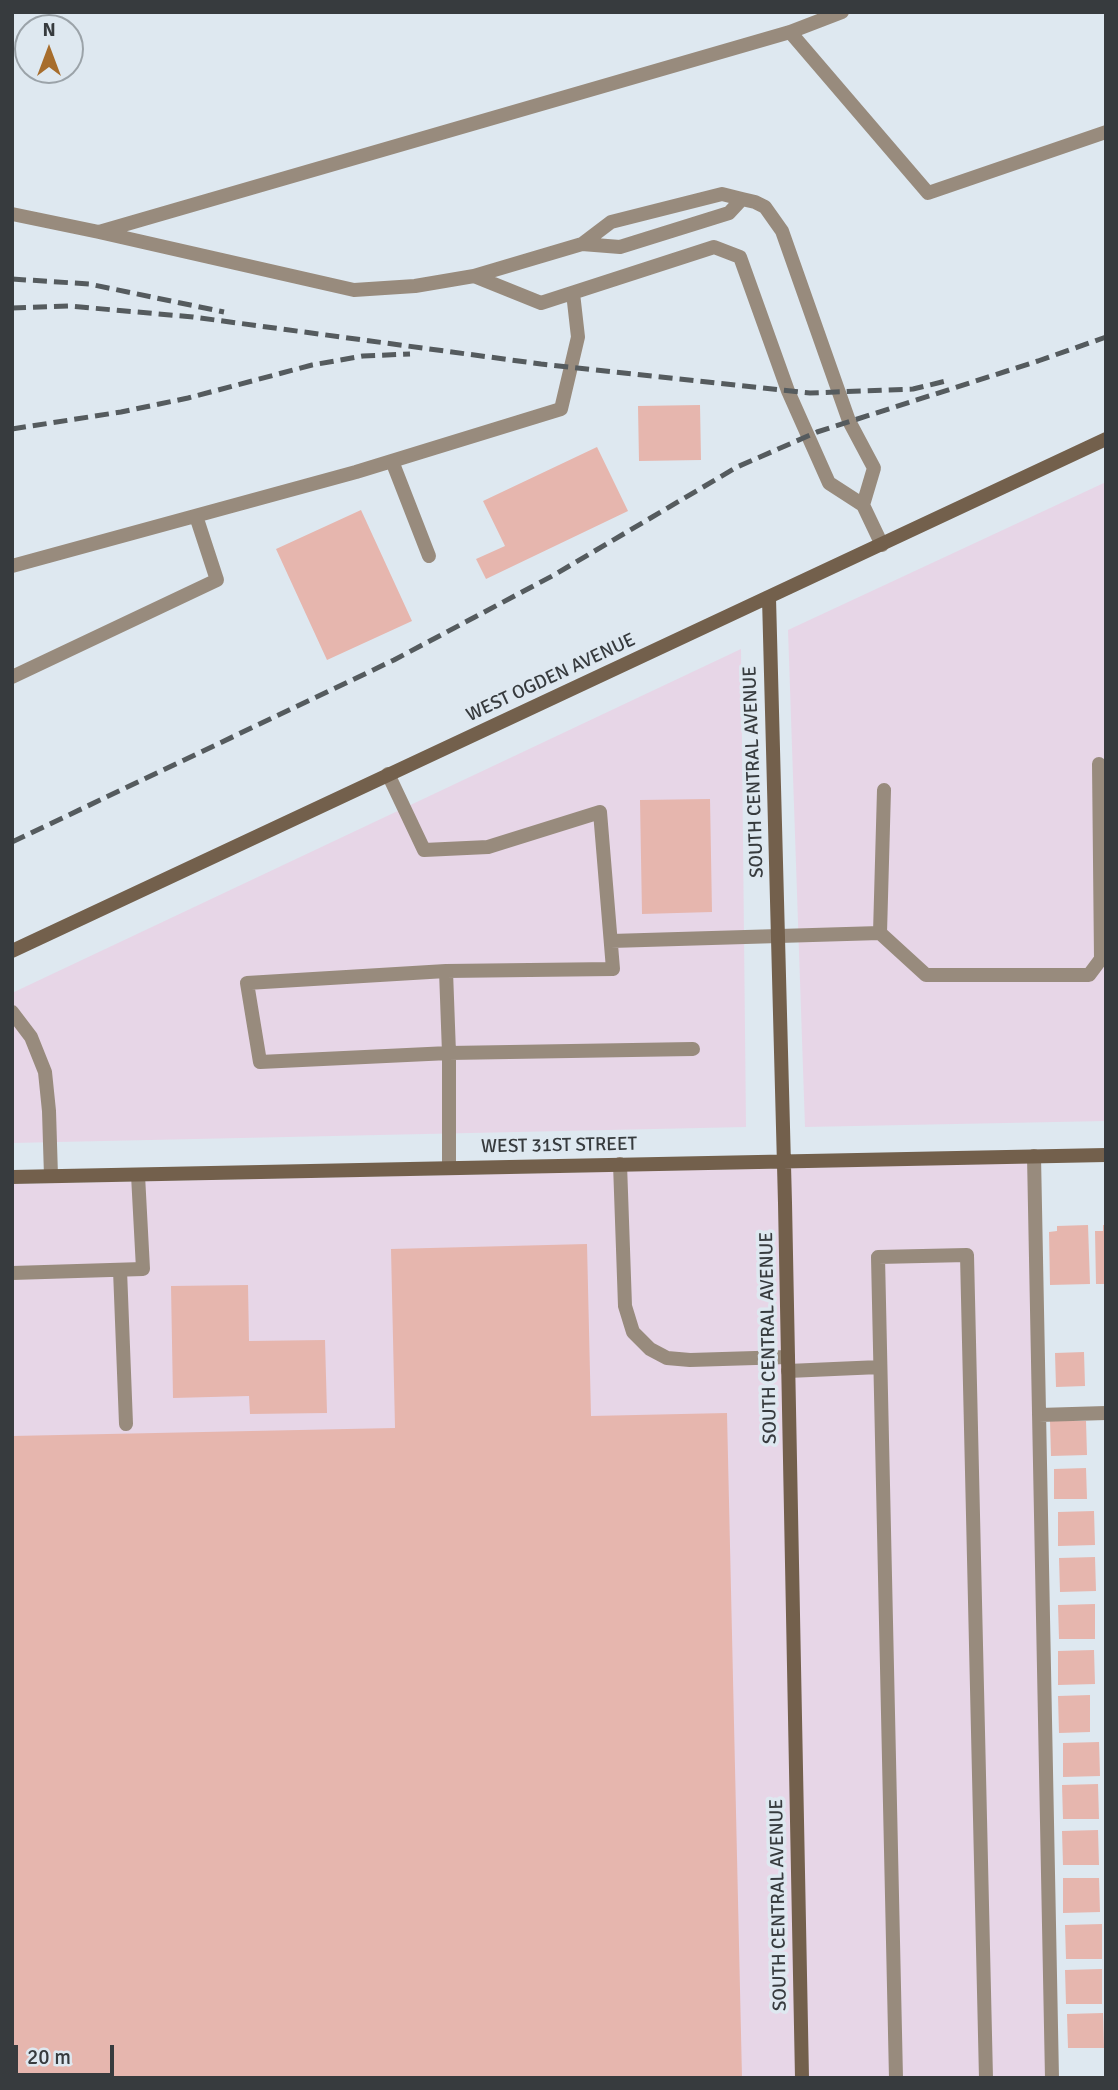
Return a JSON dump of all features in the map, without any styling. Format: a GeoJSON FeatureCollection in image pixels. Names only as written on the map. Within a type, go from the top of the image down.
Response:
{"type":"FeatureCollection","features":[{"type":"Feature","properties":{"kind":"main road","name":"WEST OGDEN AVENUE"},"geometry":{"type":"LineString","coordinates":[[12,951],[1106,439]]}},
{"type":"Feature","properties":{"kind":"main road","name":"SOUTH CENTRAL AVENUE"},"geometry":{"type":"LineString","coordinates":[[769,598],[784,1161],[802,2078]]}},
{"type":"Feature","properties":{"kind":"main road","name":"WEST 31ST STREET"},"geometry":{"type":"LineString","coordinates":[[12,1177],[1106,1155]]}},
{"type":"Feature","properties":{"kind":"lane"},"geometry":{"type":"LineString","coordinates":[[99,232],[790,32],[842,12]]}},
{"type":"Feature","properties":{"kind":"lane"},"geometry":{"type":"LineString","coordinates":[[790,32],[928,193],[1106,132]]}},
{"type":"Feature","properties":{"kind":"lane"},"geometry":{"type":"LineString","coordinates":[[12,214],[354,290],[415,286],[474,276],[582,244],[611,222],[643,212],[722,194],[742,198],[765,207],[782,231],[849,421],[874,468],[863,505]]}},
{"type":"Feature","properties":{"kind":"lane"},"geometry":{"type":"LineString","coordinates":[[582,244],[620,247],[729,213],[742,198]]}},
{"type":"Feature","properties":{"kind":"lane"},"geometry":{"type":"LineString","coordinates":[[474,276],[541,303],[713,247],[740,257],[788,391],[830,483],[863,505],[882,545]]}},
{"type":"Feature","properties":{"kind":"lane"},"geometry":{"type":"LineString","coordinates":[[12,566],[391,461],[561,409],[578,337],[573,293]]}},
{"type":"Feature","properties":{"kind":"lane"},"geometry":{"type":"LineString","coordinates":[[391,461],[429,556]]}},
{"type":"Feature","properties":{"kind":"lane"},"geometry":{"type":"LineString","coordinates":[[12,677],[217,580],[196,516]]}},
{"type":"Feature","properties":{"kind":"lane"},"geometry":{"type":"LineString","coordinates":[[611,941],[880,933],[926,975],[1089,975],[1101,959],[1099,764]]}},
{"type":"Feature","properties":{"kind":"lane"},"geometry":{"type":"LineString","coordinates":[[388,774],[424,850],[488,847],[600,813],[613,969],[446,971],[247,983],[260,1062],[449,1053],[693,1049]]}},
{"type":"Feature","properties":{"kind":"lane"},"geometry":{"type":"LineString","coordinates":[[880,933],[884,790]]}},
{"type":"Feature","properties":{"kind":"lane"},"geometry":{"type":"LineString","coordinates":[[446,971],[449,1168]]}},
{"type":"Feature","properties":{"kind":"lane"},"geometry":{"type":"LineString","coordinates":[[12,1012],[31,1037],[45,1073],[51,1176]]}},
{"type":"Feature","properties":{"kind":"lane"},"geometry":{"type":"LineString","coordinates":[[1034,1156],[1052,2078]]}},
{"type":"Feature","properties":{"kind":"lane"},"geometry":{"type":"LineString","coordinates":[[620,1164],[625,1306],[633,1332],[650,1349],[667,1357],[690,1360],[880,1367]]}},
{"type":"Feature","properties":{"kind":"lane"},"geometry":{"type":"LineString","coordinates":[[12,1273],[144,1269],[138,1175]]}},
{"type":"Feature","properties":{"kind":"lane"},"geometry":{"type":"LineString","coordinates":[[896,2078],[878,1257],[967,1255],[986,2078]]}},
{"type":"Feature","properties":{"kind":"lane"},"geometry":{"type":"LineString","coordinates":[[120,1270],[126,1424]]}},
{"type":"Feature","properties":{"kind":"lane"},"geometry":{"type":"LineString","coordinates":[[1039,1415],[1106,1413]]}},
{"type":"Feature","properties":{"kind":"shaded area"},"geometry":{"type":"Polygon","coordinates":[[[1106,482],[1106,1121],[805,1127],[788,630],[1106,482]]]}},
{"type":"Feature","properties":{"kind":"shaded area"},"geometry":{"type":"Polygon","coordinates":[[[741,649],[746,1127],[12,1143],[12,993],[741,649]]]}},
{"type":"Feature","properties":{"kind":"shaded area"},"geometry":{"type":"Polygon","coordinates":[[[1029,1163],[1046,2078],[12,2078],[12,1184],[1029,1163]]]}},
{"type":"Feature","properties":{"kind":"building"},"geometry":{"type":"Polygon","coordinates":[[[700,405],[701,460],[639,461],[638,406],[700,405]]]}},
{"type":"Feature","properties":{"kind":"building"},"geometry":{"type":"Polygon","coordinates":[[[597,447],[628,511],[486,579],[476,559],[505,546],[483,501],[597,447]]]}},
{"type":"Feature","properties":{"kind":"building"},"geometry":{"type":"Polygon","coordinates":[[[361,510],[412,621],[327,660],[276,549],[361,510]]]}},
{"type":"Feature","properties":{"kind":"building"},"geometry":{"type":"Polygon","coordinates":[[[710,799],[712,912],[642,914],[640,800],[710,799]]]}},
{"type":"Feature","properties":{"kind":"building"},"geometry":{"type":"Polygon","coordinates":[[[1088,1225],[1090,1284],[1050,1285],[1049,1232],[1057,1231],[1057,1226],[1088,1225]]]}},
{"type":"Feature","properties":{"kind":"building"},"geometry":{"type":"Polygon","coordinates":[[[1103,1225],[1106,1225],[1106,1284],[1096,1284],[1095,1231],[1103,1231],[1103,1225]]]}},
{"type":"Feature","properties":{"kind":"building"},"geometry":{"type":"Polygon","coordinates":[[[587,1244],[591,1416],[727,1413],[742,2078],[12,2078],[12,1436],[395,1428],[391,1249],[587,1244]]]}},
{"type":"Feature","properties":{"kind":"building"},"geometry":{"type":"Polygon","coordinates":[[[248,1285],[249,1341],[325,1340],[327,1413],[250,1414],[249,1396],[173,1398],[171,1286],[248,1285]]]}},
{"type":"Feature","properties":{"kind":"building"},"geometry":{"type":"Polygon","coordinates":[[[1084,1352],[1085,1386],[1056,1387],[1055,1353],[1084,1352]]]}},
{"type":"Feature","properties":{"kind":"building"},"geometry":{"type":"Polygon","coordinates":[[[1050,1421],[1086,1421],[1087,1455],[1051,1456],[1050,1421]]]}},
{"type":"Feature","properties":{"kind":"building"},"geometry":{"type":"Polygon","coordinates":[[[1086,1468],[1087,1499],[1054,1499],[1054,1469],[1086,1468]]]}},
{"type":"Feature","properties":{"kind":"building"},"geometry":{"type":"Polygon","coordinates":[[[1094,1511],[1095,1545],[1058,1546],[1058,1512],[1094,1511]]]}},
{"type":"Feature","properties":{"kind":"building"},"geometry":{"type":"Polygon","coordinates":[[[1095,1557],[1096,1591],[1060,1592],[1059,1558],[1095,1557]]]}},
{"type":"Feature","properties":{"kind":"building"},"geometry":{"type":"Polygon","coordinates":[[[1095,1604],[1095,1639],[1059,1639],[1058,1605],[1095,1604]]]}},
{"type":"Feature","properties":{"kind":"building"},"geometry":{"type":"Polygon","coordinates":[[[1094,1650],[1095,1684],[1058,1685],[1058,1651],[1094,1650]]]}},
{"type":"Feature","properties":{"kind":"building"},"geometry":{"type":"Polygon","coordinates":[[[1090,1695],[1090,1732],[1059,1733],[1058,1696],[1090,1695]]]}},
{"type":"Feature","properties":{"kind":"building"},"geometry":{"type":"Polygon","coordinates":[[[1099,1742],[1100,1776],[1063,1777],[1063,1743],[1099,1742]]]}},
{"type":"Feature","properties":{"kind":"building"},"geometry":{"type":"Polygon","coordinates":[[[1098,1784],[1099,1819],[1063,1819],[1062,1785],[1098,1784]]]}},
{"type":"Feature","properties":{"kind":"building"},"geometry":{"type":"Polygon","coordinates":[[[1098,1830],[1099,1865],[1063,1865],[1062,1831],[1098,1830]]]}},
{"type":"Feature","properties":{"kind":"building"},"geometry":{"type":"Polygon","coordinates":[[[1063,1878],[1099,1878],[1100,1912],[1063,1913],[1063,1878]]]}},
{"type":"Feature","properties":{"kind":"building"},"geometry":{"type":"Polygon","coordinates":[[[1102,1924],[1102,1959],[1066,1959],[1065,1925],[1102,1924]]]}},
{"type":"Feature","properties":{"kind":"building"},"geometry":{"type":"Polygon","coordinates":[[[1102,1969],[1102,2004],[1066,2004],[1065,1970],[1102,1969]]]}},
{"type":"Feature","properties":{"kind":"building"},"geometry":{"type":"Polygon","coordinates":[[[1103,2013],[1104,2048],[1068,2048],[1067,2014],[1103,2013]]]}},
{"type":"Feature","properties":{"kind":"railway"},"geometry":{"type":"LineString","coordinates":[[12,279],[89,284],[224,312]]}},
{"type":"Feature","properties":{"kind":"railway"},"geometry":{"type":"LineString","coordinates":[[12,308],[69,306],[193,317],[541,364],[810,393],[913,389],[946,381]]}},
{"type":"Feature","properties":{"kind":"railway"},"geometry":{"type":"LineString","coordinates":[[12,842],[394,660],[554,575],[737,467],[817,432],[1106,337]]}},
{"type":"Feature","properties":{"kind":"railway"},"geometry":{"type":"LineString","coordinates":[[12,429],[121,412],[188,398],[312,365],[363,356],[410,354]]}}]}
